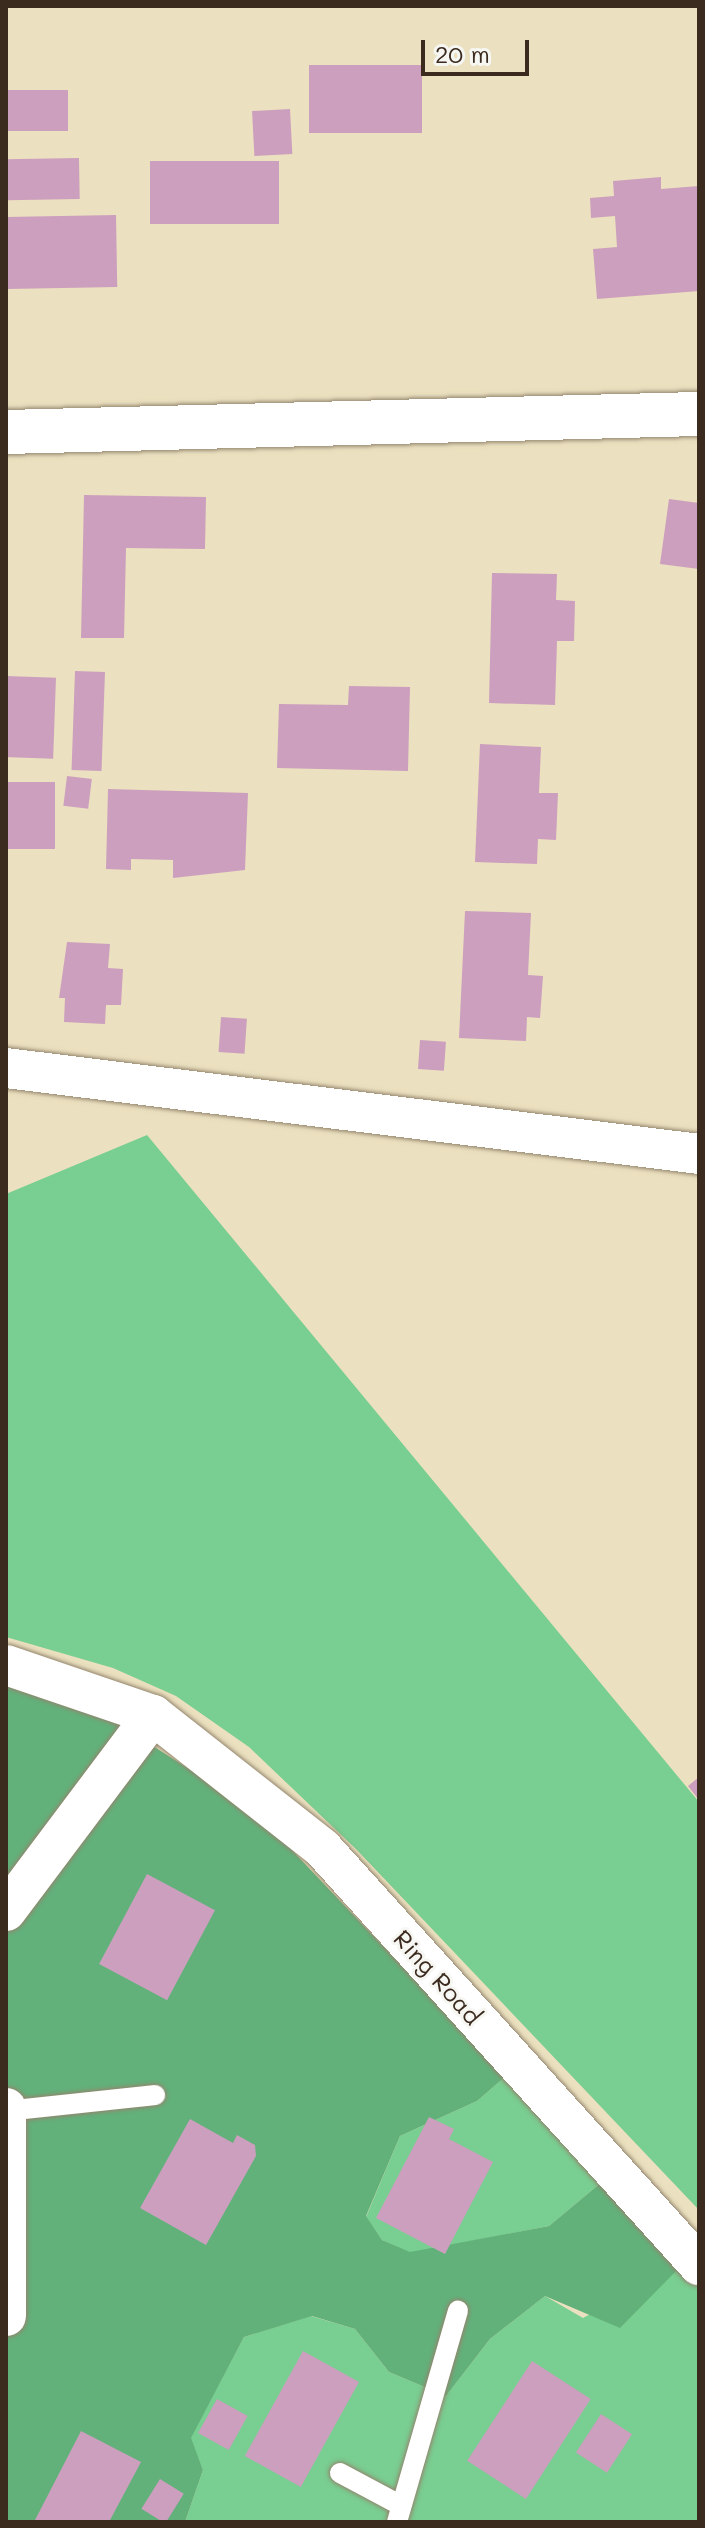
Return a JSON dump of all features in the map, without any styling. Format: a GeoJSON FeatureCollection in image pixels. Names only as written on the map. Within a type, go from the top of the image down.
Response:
{"type":"FeatureCollection","features":[{"type":"Feature","properties":{"kind":"street"},"geometry":{"type":"LineString","coordinates":[[6,432],[699,414]]}},
{"type":"Feature","properties":{"kind":"street"},"geometry":{"type":"LineString","coordinates":[[6,1068],[699,1154]]}},
{"type":"Feature","properties":{"kind":"street","name":"Ring Road"},"geometry":{"type":"LineString","coordinates":[[6,1665],[153,1715],[323,1849],[699,2265]]}},
{"type":"Feature","properties":{"kind":"street"},"geometry":{"type":"LineString","coordinates":[[6,1911],[153,1715]]}},
{"type":"Feature","properties":{"kind":"street"},"geometry":{"type":"LineString","coordinates":[[6,2110],[6,2316]]}},
{"type":"Feature","properties":{"kind":"lane"},"geometry":{"type":"LineString","coordinates":[[6,2110],[155,2095]]}},
{"type":"Feature","properties":{"kind":"lane"},"geometry":{"type":"LineString","coordinates":[[340,2473],[399,2513],[458,2311]]}},
{"type":"Feature","properties":{"kind":"green space"},"geometry":{"type":"Polygon","coordinates":[[[147,1135],[699,1802],[699,2210],[356,1849],[249,1747],[176,1696],[113,1668],[6,1637],[6,1194],[147,1135]]]}},
{"type":"Feature","properties":{"kind":"green space"},"geometry":{"type":"Polygon","coordinates":[[[6,1686],[109,1718],[225,1792],[288,1846],[506,2076],[477,2101],[400,2136],[366,2216],[382,2240],[410,2252],[549,2226],[603,2181],[682,2265],[620,2328],[545,2296],[490,2339],[446,2396],[389,2372],[355,2329],[312,2316],[244,2337],[191,2438],[203,2470],[185,2522],[6,2522],[6,1686]]]}},
{"type":"Feature","properties":{"kind":"green space"},"geometry":{"type":"Polygon","coordinates":[[[506,2076],[603,2181],[549,2226],[410,2253],[382,2240],[366,2217],[400,2136],[477,2101],[506,2076]]]}},
{"type":"Feature","properties":{"kind":"green space"},"geometry":{"type":"Polygon","coordinates":[[[682,2265],[699,2284],[699,2522],[185,2522],[203,2470],[190,2438],[244,2337],[311,2316],[355,2329],[389,2372],[446,2396],[490,2339],[545,2296],[583,2318],[682,2265]]]}},
{"type":"Feature","properties":{"kind":"building"},"geometry":{"type":"Polygon","coordinates":[[[309,65],[422,65],[422,133],[309,133],[309,65]]]}},
{"type":"Feature","properties":{"kind":"building"},"geometry":{"type":"Polygon","coordinates":[[[6,90],[68,90],[68,131],[6,131],[6,90]]]}},
{"type":"Feature","properties":{"kind":"building"},"geometry":{"type":"Polygon","coordinates":[[[290,109],[292,154],[254,156],[252,111],[290,109]]]}},
{"type":"Feature","properties":{"kind":"building"},"geometry":{"type":"Polygon","coordinates":[[[79,158],[80,199],[7,200],[6,159],[79,158]]]}},
{"type":"Feature","properties":{"kind":"building"},"geometry":{"type":"Polygon","coordinates":[[[150,161],[279,161],[279,224],[150,224],[150,161]]]}},
{"type":"Feature","properties":{"kind":"building"},"geometry":{"type":"Polygon","coordinates":[[[661,177],[661,189],[699,186],[699,291],[597,299],[593,249],[617,247],[615,216],[591,218],[590,198],[614,196],[613,181],[661,177]]]}},
{"type":"Feature","properties":{"kind":"building"},"geometry":{"type":"Polygon","coordinates":[[[116,215],[117,287],[7,289],[6,217],[116,215]]]}},
{"type":"Feature","properties":{"kind":"building"},"geometry":{"type":"Polygon","coordinates":[[[84,495],[206,497],[205,549],[126,548],[124,638],[81,638],[84,495]]]}},
{"type":"Feature","properties":{"kind":"building"},"geometry":{"type":"Polygon","coordinates":[[[669,499],[699,503],[699,569],[660,564],[669,499]]]}},
{"type":"Feature","properties":{"kind":"building"},"geometry":{"type":"Polygon","coordinates":[[[492,573],[557,574],[556,600],[575,601],[574,641],[557,641],[555,705],[489,703],[492,573]]]}},
{"type":"Feature","properties":{"kind":"building"},"geometry":{"type":"Polygon","coordinates":[[[75,671],[105,672],[102,771],[72,770],[75,671]]]}},
{"type":"Feature","properties":{"kind":"building"},"geometry":{"type":"Polygon","coordinates":[[[6,676],[56,678],[53,759],[6,757],[6,676]]]}},
{"type":"Feature","properties":{"kind":"building"},"geometry":{"type":"Polygon","coordinates":[[[349,686],[410,687],[408,771],[277,768],[279,704],[348,705],[349,686]]]}},
{"type":"Feature","properties":{"kind":"building"},"geometry":{"type":"Polygon","coordinates":[[[480,744],[541,747],[539,793],[558,793],[556,840],[538,839],[537,864],[475,862],[480,744]]]}},
{"type":"Feature","properties":{"kind":"building"},"geometry":{"type":"Polygon","coordinates":[[[67,776],[92,779],[88,809],[63,806],[67,776]]]}},
{"type":"Feature","properties":{"kind":"building"},"geometry":{"type":"Polygon","coordinates":[[[6,782],[55,782],[55,849],[6,849],[6,782]]]}},
{"type":"Feature","properties":{"kind":"building"},"geometry":{"type":"Polygon","coordinates":[[[108,789],[248,793],[245,870],[173,878],[173,860],[131,859],[131,870],[106,869],[108,789]]]}},
{"type":"Feature","properties":{"kind":"building"},"geometry":{"type":"Polygon","coordinates":[[[465,911],[531,913],[528,975],[543,976],[540,1018],[527,1017],[526,1041],[459,1038],[465,911]]]}},
{"type":"Feature","properties":{"kind":"building"},"geometry":{"type":"Polygon","coordinates":[[[67,942],[110,944],[108,968],[123,969],[121,1005],[106,1005],[105,1024],[64,1022],[65,998],[59,998],[67,942]]]}},
{"type":"Feature","properties":{"kind":"building"},"geometry":{"type":"Polygon","coordinates":[[[221,1017],[247,1019],[244,1054],[219,1052],[221,1017]]]}},
{"type":"Feature","properties":{"kind":"building"},"geometry":{"type":"Polygon","coordinates":[[[420,1040],[446,1042],[444,1071],[418,1069],[420,1040]]]}},
{"type":"Feature","properties":{"kind":"building"},"geometry":{"type":"Polygon","coordinates":[[[699,1777],[699,1800],[688,1786],[699,1777]]]}},
{"type":"Feature","properties":{"kind":"building"},"geometry":{"type":"Polygon","coordinates":[[[147,1874],[215,1910],[167,2000],[99,1964],[147,1874]]]}},
{"type":"Feature","properties":{"kind":"building"},"geometry":{"type":"Polygon","coordinates":[[[429,2117],[454,2129],[449,2139],[493,2162],[445,2254],[376,2218],[429,2117]]]}},
{"type":"Feature","properties":{"kind":"building"},"geometry":{"type":"Polygon","coordinates":[[[190,2119],[233,2143],[237,2135],[255,2145],[256,2156],[206,2245],[140,2208],[190,2119]]]}},
{"type":"Feature","properties":{"kind":"building"},"geometry":{"type":"Polygon","coordinates":[[[303,2351],[359,2382],[301,2487],[245,2456],[303,2351]]]}},
{"type":"Feature","properties":{"kind":"building"},"geometry":{"type":"Polygon","coordinates":[[[532,2361],[591,2399],[526,2499],[467,2461],[532,2361]]]}},
{"type":"Feature","properties":{"kind":"building"},"geometry":{"type":"Polygon","coordinates":[[[217,2399],[248,2416],[229,2450],[198,2433],[217,2399]]]}},
{"type":"Feature","properties":{"kind":"building"},"geometry":{"type":"Polygon","coordinates":[[[601,2414],[632,2434],[607,2473],[576,2453],[601,2414]]]}},
{"type":"Feature","properties":{"kind":"building"},"geometry":{"type":"Polygon","coordinates":[[[81,2431],[141,2462],[109,2522],[34,2522],[81,2431]]]}},
{"type":"Feature","properties":{"kind":"building"},"geometry":{"type":"Polygon","coordinates":[[[160,2479],[184,2494],[166,2522],[141,2509],[160,2479]]]}}]}
